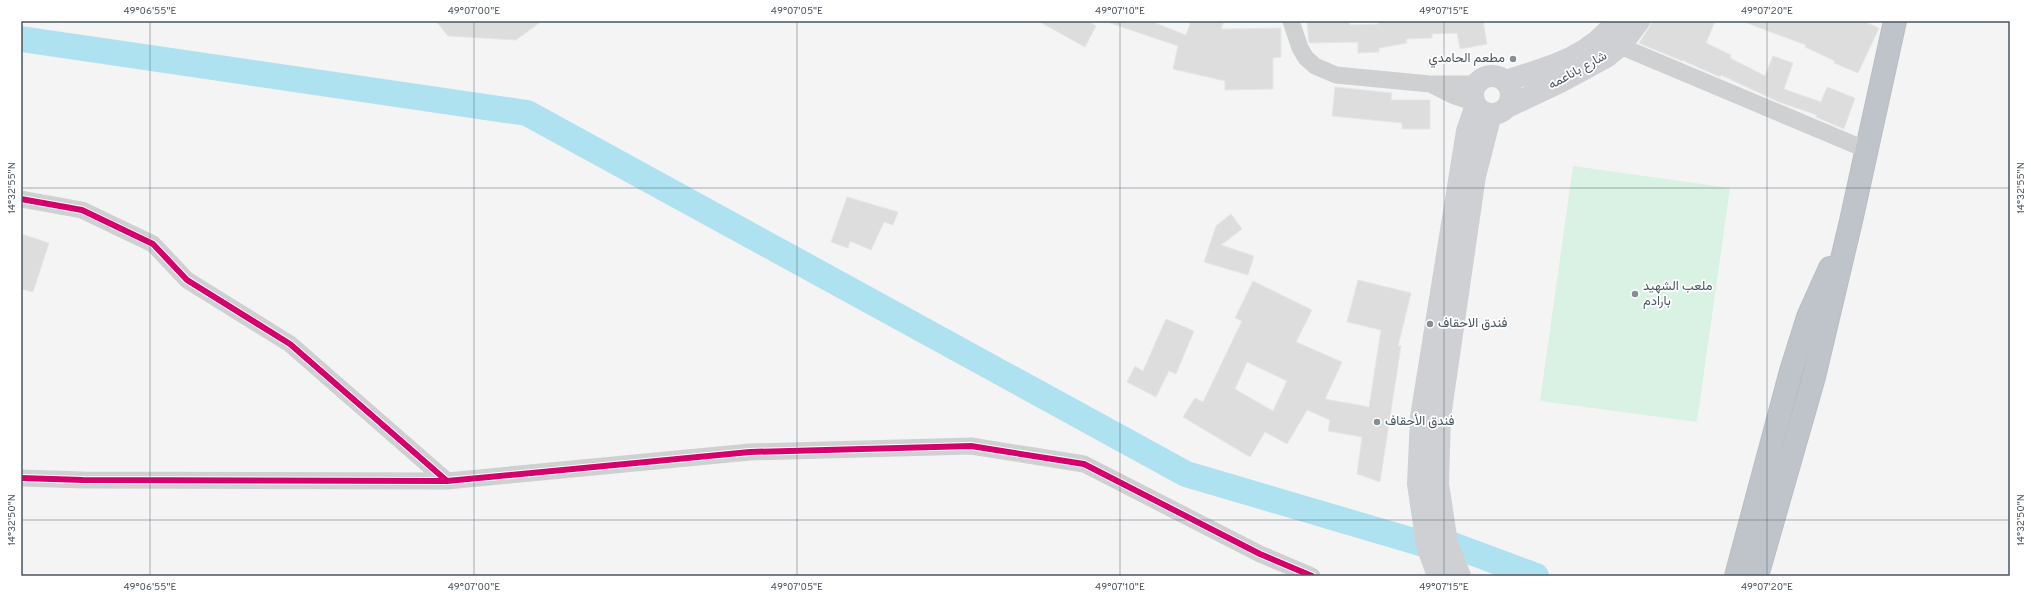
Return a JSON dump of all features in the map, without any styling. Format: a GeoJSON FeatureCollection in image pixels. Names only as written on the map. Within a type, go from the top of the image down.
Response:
{"type":"FeatureCollection","features":[{"type":"Feature","properties":{"kind":"highway"},"geometry":{"type":"LineString","coordinates":[[1756,576],[1814,377],[1851,221],[1895,21]]}},
{"type":"Feature","properties":{"kind":"highway"},"geometry":{"type":"LineString","coordinates":[[1736,576],[1791,371],[1806,324],[1851,221]]}},
{"type":"Feature","properties":{"kind":"street"},"geometry":{"type":"LineString","coordinates":[[1291,21],[1300,48],[1306,58],[1325,72],[1347,77],[1430,84],[1485,102],[1475,176],[1450,284],[1422,417],[1418,484],[1427,545],[1438,576]]}},
{"type":"Feature","properties":{"kind":"street","name":"شارع باناعمه"},"geometry":{"type":"LineString","coordinates":[[1616,21],[1594,45],[1574,58],[1549,68],[1505,81],[1496,76],[1490,76],[1485,102],[1566,79],[1591,66],[1620,46],[1639,21]]}},
{"type":"Feature","properties":{"kind":"street"},"geometry":{"type":"LineString","coordinates":[[1620,46],[1867,150]]}},
{"type":"Feature","properties":{"kind":"street"},"geometry":{"type":"LineString","coordinates":[[21,199],[82,210],[153,244],[187,280],[290,344],[447,481]]}},
{"type":"Feature","properties":{"kind":"street"},"geometry":{"type":"LineString","coordinates":[[1450,284],[1440,417],[1438,484],[1447,543],[1460,576]]}},
{"type":"Feature","properties":{"kind":"street"},"geometry":{"type":"LineString","coordinates":[[21,478],[83,480],[447,481],[750,452],[970,446],[1084,464],[1260,554],[1312,576]]}},
{"type":"Feature","properties":{"kind":"green space","name":"ملعب الشهيد بارادم"},"geometry":{"type":"Polygon","coordinates":[[[1573,166],[1730,188],[1697,422],[1540,401],[1573,166]]]}},
{"type":"Feature","properties":{"kind":"building"},"geometry":{"type":"Polygon","coordinates":[[[436,21],[542,21],[516,40],[448,36],[436,21]]]}},
{"type":"Feature","properties":{"kind":"building"},"geometry":{"type":"Polygon","coordinates":[[[1038,21],[1087,21],[1096,26],[1085,47],[1038,21]]]}},
{"type":"Feature","properties":{"kind":"building"},"geometry":{"type":"Polygon","coordinates":[[[1110,21],[1150,21],[1186,35],[1191,21],[1224,21],[1221,29],[1281,28],[1281,57],[1273,58],[1273,89],[1225,90],[1225,81],[1173,69],[1178,46],[1110,23],[1110,21]]]}},
{"type":"Feature","properties":{"kind":"building"},"geometry":{"type":"Polygon","coordinates":[[[1307,21],[1350,21],[1350,25],[1379,24],[1379,21],[1483,21],[1487,44],[1460,49],[1457,33],[1432,34],[1432,38],[1406,39],[1407,43],[1379,48],[1379,52],[1358,53],[1358,42],[1309,43],[1307,21]]]}},
{"type":"Feature","properties":{"kind":"building"},"geometry":{"type":"Polygon","coordinates":[[[1651,21],[1715,21],[1706,43],[1731,55],[1730,58],[1765,76],[1773,56],[1793,63],[1784,89],[1821,102],[1827,87],[1855,98],[1844,129],[1816,117],[1817,115],[1779,102],[1721,75],[1720,77],[1639,43],[1649,28],[1651,21]]]}},
{"type":"Feature","properties":{"kind":"building"},"geometry":{"type":"Polygon","coordinates":[[[1744,21],[1863,21],[1879,28],[1858,73],[1834,63],[1835,61],[1805,47],[1806,45],[1744,21]]]}},
{"type":"Feature","properties":{"kind":"building"},"geometry":{"type":"Polygon","coordinates":[[[1335,87],[1392,93],[1391,100],[1430,100],[1430,129],[1402,129],[1402,123],[1332,116],[1335,87]]]}},
{"type":"Feature","properties":{"kind":"building"},"geometry":{"type":"Polygon","coordinates":[[[847,197],[898,212],[893,225],[884,222],[871,250],[850,241],[848,248],[831,242],[847,197]]]}},
{"type":"Feature","properties":{"kind":"building"},"geometry":{"type":"Polygon","coordinates":[[[1231,214],[1242,229],[1221,245],[1254,256],[1248,275],[1204,262],[1216,226],[1231,214]]]}},
{"type":"Feature","properties":{"kind":"building"},"geometry":{"type":"Polygon","coordinates":[[[21,234],[49,243],[33,292],[21,289],[21,234]]]}},
{"type":"Feature","properties":{"kind":"building"},"geometry":{"type":"Polygon","coordinates":[[[1358,280],[1411,293],[1398,346],[1401,346],[1380,482],[1357,474],[1362,437],[1328,431],[1330,420],[1307,410],[1287,444],[1265,432],[1250,457],[1183,417],[1195,398],[1203,402],[1242,321],[1235,318],[1253,281],[1312,310],[1296,342],[1342,362],[1325,399],[1369,407],[1381,330],[1347,322],[1358,280]],[[1247,362],[1235,389],[1273,411],[1287,381],[1247,362]]]}},
{"type":"Feature","properties":{"kind":"building"},"geometry":{"type":"Polygon","coordinates":[[[1166,319],[1194,331],[1176,374],[1169,371],[1156,397],[1127,382],[1135,366],[1143,371],[1166,319]]]}},
{"type":"Feature","properties":{"kind":"waterway"},"geometry":{"type":"LineString","coordinates":[[21,39],[527,113],[1186,474],[1427,545],[1447,543],[1536,576]]}},
{"type":"Feature","properties":{"kind":"cycle path"},"geometry":{"type":"LineString","coordinates":[[21,199],[82,210],[153,244],[187,280],[290,344],[447,481]]}},
{"type":"Feature","properties":{"kind":"cycle path"},"geometry":{"type":"LineString","coordinates":[[21,478],[83,480],[447,481],[750,452],[971,446],[1084,464],[1260,554],[1312,576]]}},
{"type":"Feature","properties":{"kind":"place","name":"مطعم الحامدي"},"geometry":{"type":"Point","coordinates":[1513,59]}},
{"type":"Feature","properties":{"kind":"place","name":"ملعب الشهيد بارادم"},"geometry":{"type":"Point","coordinates":[1635,294]}},
{"type":"Feature","properties":{"kind":"place","name":"فندق الاحقاف"},"geometry":{"type":"Point","coordinates":[1430,324]}},
{"type":"Feature","properties":{"kind":"place","name":"فندق الأحقاف"},"geometry":{"type":"Point","coordinates":[1377,422]}}]}
